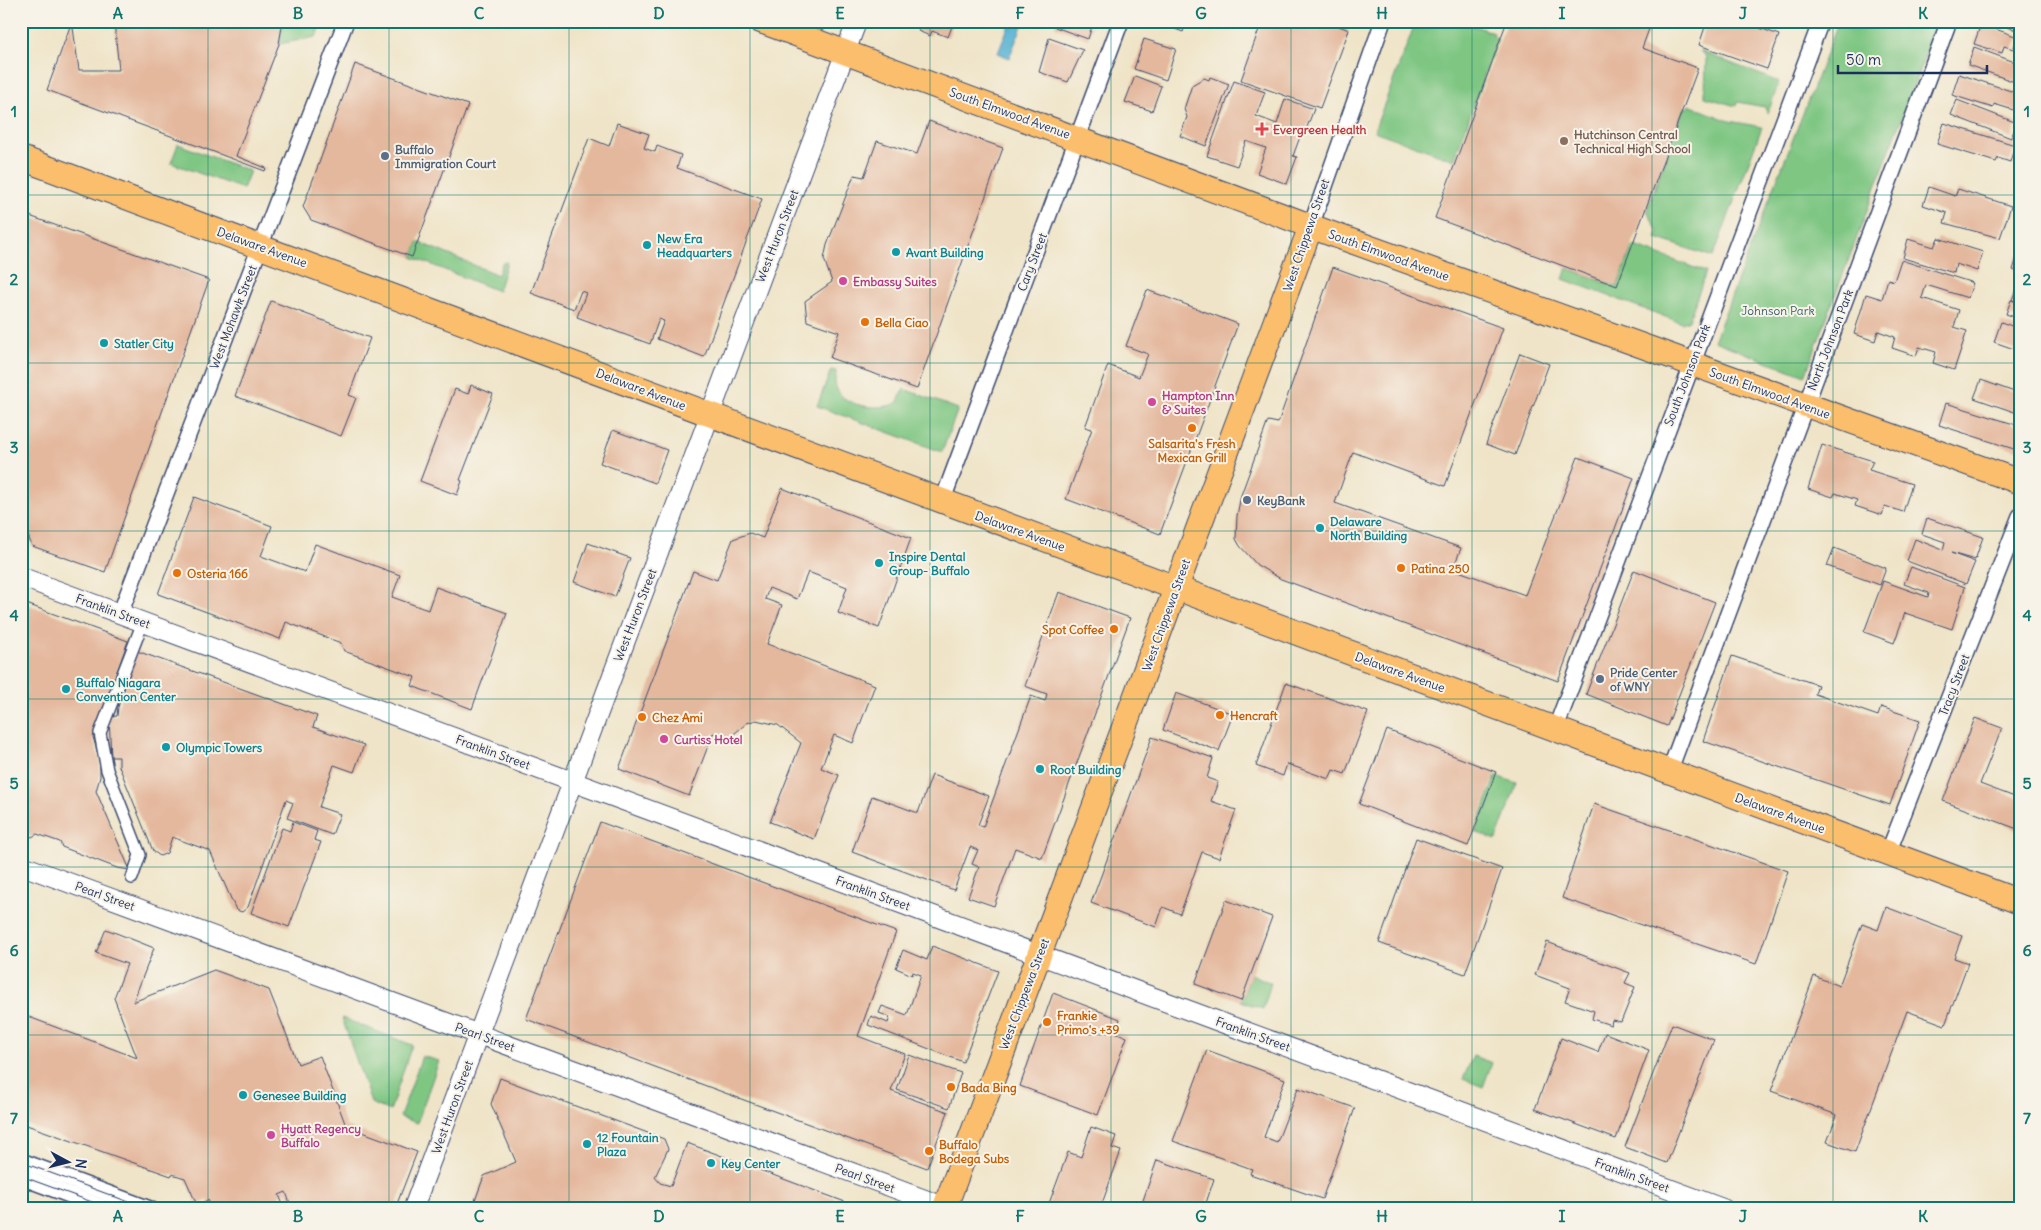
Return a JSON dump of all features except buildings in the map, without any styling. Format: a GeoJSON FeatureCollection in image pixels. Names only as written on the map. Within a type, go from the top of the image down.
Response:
{"type":"FeatureCollection","features":[{"type":"Feature","properties":{"kind":"main road","name":"South Elmwood Avenue"},"geometry":{"type":"LineString","coordinates":[[762,21],[1310,226],[2020,482]]}},
{"type":"Feature","properties":{"kind":"main road","name":"Delaware Avenue"},"geometry":{"type":"LineString","coordinates":[[21,158],[2020,902]]}},
{"type":"Feature","properties":{"kind":"main road","name":"West Chippewa Street"},"geometry":{"type":"LineString","coordinates":[[947,1208],[1039,954],[1310,226]]}},
{"type":"Feature","properties":{"kind":"street","name":"West Mohawk Street"},"geometry":{"type":"LineString","coordinates":[[120,614],[346,21]]}},
{"type":"Feature","properties":{"kind":"street","name":"West Huron Street"},"geometry":{"type":"LineString","coordinates":[[414,1209],[857,21]]}},
{"type":"Feature","properties":{"kind":"street","name":"Cary Street"},"geometry":{"type":"LineString","coordinates":[[942,502],[1121,21]]}},
{"type":"Feature","properties":{"kind":"street","name":"West Chippewa Street"},"geometry":{"type":"LineString","coordinates":[[1310,226],[1383,21]]}},
{"type":"Feature","properties":{"kind":"street","name":"South Johnson Park"},"geometry":{"type":"LineString","coordinates":[[1555,730],[1821,21]]}},
{"type":"Feature","properties":{"kind":"street","name":"North Johnson Park"},"geometry":{"type":"LineString","coordinates":[[1669,772],[1949,21]]}},
{"type":"Feature","properties":{"kind":"street","name":"Tracy Street"},"geometry":{"type":"LineString","coordinates":[[1888,853],[2020,516]]}},
{"type":"Feature","properties":{"kind":"street","name":"Franklin Street"},"geometry":{"type":"LineString","coordinates":[[21,577],[1724,1209]]}},
{"type":"Feature","properties":{"kind":"street"},"geometry":{"type":"LineString","coordinates":[[132,878],[140,855],[106,770],[100,733],[143,622]]}},
{"type":"Feature","properties":{"kind":"street","name":"Pearl Street"},"geometry":{"type":"LineString","coordinates":[[21,865],[947,1208]]}},
{"type":"Feature","properties":{"kind":"street"},"geometry":{"type":"LineString","coordinates":[[21,1161],[150,1209]]}},
{"type":"Feature","properties":{"kind":"street"},"geometry":{"type":"LineString","coordinates":[[21,1177],[107,1209]]}},
{"type":"Feature","properties":{"kind":"green space"},"geometry":{"type":"Polygon","coordinates":[[[283,21],[322,21],[316,37],[279,44],[283,21]]]}},
{"type":"Feature","properties":{"kind":"green space"},"geometry":{"type":"Polygon","coordinates":[[[1416,21],[1461,21],[1494,33],[1493,36],[1498,38],[1454,160],[1374,131],[1416,21]]]}},
{"type":"Feature","properties":{"kind":"green space","name":"Johnson Park"},"geometry":{"type":"Polygon","coordinates":[[[1839,21],[1938,21],[1805,376],[1714,341],[1839,21]]]}},
{"type":"Feature","properties":{"kind":"green space"},"geometry":{"type":"Polygon","coordinates":[[[1700,51],[1779,82],[1768,113],[1765,107],[1737,102],[1736,106],[1705,97],[1706,57],[1700,51]]]}},
{"type":"Feature","properties":{"kind":"green space"},"geometry":{"type":"Polygon","coordinates":[[[1689,105],[1729,121],[1762,127],[1713,257],[1656,238],[1658,232],[1647,210],[1684,107],[1688,108],[1689,105]]]}},
{"type":"Feature","properties":{"kind":"green space"},"geometry":{"type":"Polygon","coordinates":[[[178,144],[250,171],[243,189],[171,163],[178,144]]]}},
{"type":"Feature","properties":{"kind":"green space"},"geometry":{"type":"Polygon","coordinates":[[[418,242],[498,275],[502,263],[507,262],[498,291],[412,257],[418,242]]]}},
{"type":"Feature","properties":{"kind":"green space"},"geometry":{"type":"Polygon","coordinates":[[[1635,246],[1706,272],[1689,320],[1682,323],[1563,279],[1567,268],[1617,287],[1632,247],[1635,246]]]}},
{"type":"Feature","properties":{"kind":"green space"},"geometry":{"type":"Polygon","coordinates":[[[831,370],[836,371],[835,383],[838,391],[844,398],[861,405],[880,407],[897,403],[904,389],[958,409],[942,452],[817,406],[831,370]]]}},
{"type":"Feature","properties":{"kind":"green space"},"geometry":{"type":"Polygon","coordinates":[[[1496,776],[1517,783],[1496,840],[1475,832],[1496,776]]]}},
{"type":"Feature","properties":{"kind":"green space"},"geometry":{"type":"Polygon","coordinates":[[[1251,974],[1271,983],[1263,1009],[1241,1001],[1251,974]]]}},
{"type":"Feature","properties":{"kind":"green space"},"geometry":{"type":"Polygon","coordinates":[[[342,1018],[412,1045],[390,1111],[371,1103],[342,1018]]]}},
{"type":"Feature","properties":{"kind":"green space"},"geometry":{"type":"Polygon","coordinates":[[[422,1056],[439,1061],[417,1123],[400,1117],[422,1056]]]}},
{"type":"Feature","properties":{"kind":"green space"},"geometry":{"type":"Polygon","coordinates":[[[1473,1056],[1492,1063],[1483,1087],[1463,1079],[1473,1056]]]}},
{"type":"Feature","properties":{"kind":"water"},"geometry":{"type":"Polygon","coordinates":[[[1010,22],[1022,26],[1009,58],[998,53],[1010,22]]]}},
{"type":"Feature","properties":{"kind":"tram line"},"geometry":{"type":"LineString","coordinates":[[21,1162],[148,1209]]}},
{"type":"Feature","properties":{"kind":"tram line"},"geometry":{"type":"LineString","coordinates":[[21,1176],[111,1209]]}},
{"type":"Feature","properties":{"kind":"place","name":"Evergreen Health"},"geometry":{"type":"Point","coordinates":[1262,129]}},
{"type":"Feature","properties":{"kind":"place","name":"Hutchinson Central Technical High School"},"geometry":{"type":"Point","coordinates":[1564,141]}},
{"type":"Feature","properties":{"kind":"place","name":"Buffalo Immigration Court"},"geometry":{"type":"Point","coordinates":[385,156]}},
{"type":"Feature","properties":{"kind":"place","name":"New Era Headquarters"},"geometry":{"type":"Point","coordinates":[647,245]}},
{"type":"Feature","properties":{"kind":"place","name":"Avant Building"},"geometry":{"type":"Point","coordinates":[896,252]}},
{"type":"Feature","properties":{"kind":"place","name":"Embassy Suites"},"geometry":{"type":"Point","coordinates":[843,281]}},
{"type":"Feature","properties":{"kind":"place","name":"Bella Ciao"},"geometry":{"type":"Point","coordinates":[865,322]}},
{"type":"Feature","properties":{"kind":"place","name":"Statler City"},"geometry":{"type":"Point","coordinates":[104,343]}},
{"type":"Feature","properties":{"kind":"place","name":"Hampton Inn & Suites"},"geometry":{"type":"Point","coordinates":[1152,402]}},
{"type":"Feature","properties":{"kind":"place","name":"Salsarita's Fresh Mexican Grill"},"geometry":{"type":"Point","coordinates":[1192,428]}},
{"type":"Feature","properties":{"kind":"place","name":"KeyBank"},"geometry":{"type":"Point","coordinates":[1247,500]}},
{"type":"Feature","properties":{"kind":"place","name":"Delaware North Building"},"geometry":{"type":"Point","coordinates":[1320,528]}},
{"type":"Feature","properties":{"kind":"place","name":"Inspire Dental Group- Buffalo"},"geometry":{"type":"Point","coordinates":[879,563]}},
{"type":"Feature","properties":{"kind":"place","name":"Patina 250"},"geometry":{"type":"Point","coordinates":[1401,568]}},
{"type":"Feature","properties":{"kind":"place","name":"Osteria 166"},"geometry":{"type":"Point","coordinates":[177,573]}},
{"type":"Feature","properties":{"kind":"place","name":"Spot Coffee"},"geometry":{"type":"Point","coordinates":[1114,629]}},
{"type":"Feature","properties":{"kind":"place","name":"Pride Center of WNY"},"geometry":{"type":"Point","coordinates":[1600,679]}},
{"type":"Feature","properties":{"kind":"place","name":"Buffalo Niagara Convention Center"},"geometry":{"type":"Point","coordinates":[66,689]}},
{"type":"Feature","properties":{"kind":"place","name":"Hencraft"},"geometry":{"type":"Point","coordinates":[1220,715]}},
{"type":"Feature","properties":{"kind":"place","name":"Chez Ami"},"geometry":{"type":"Point","coordinates":[642,717]}},
{"type":"Feature","properties":{"kind":"place","name":"Curtiss Hotel"},"geometry":{"type":"Point","coordinates":[664,739]}},
{"type":"Feature","properties":{"kind":"place","name":"Olympic Towers"},"geometry":{"type":"Point","coordinates":[166,747]}},
{"type":"Feature","properties":{"kind":"place","name":"Root Building"},"geometry":{"type":"Point","coordinates":[1040,769]}},
{"type":"Feature","properties":{"kind":"place","name":"Frankie Primo's +39"},"geometry":{"type":"Point","coordinates":[1047,1022]}},
{"type":"Feature","properties":{"kind":"place","name":"Bada Bing"},"geometry":{"type":"Point","coordinates":[951,1087]}},
{"type":"Feature","properties":{"kind":"place","name":"Genesee Building"},"geometry":{"type":"Point","coordinates":[243,1095]}},
{"type":"Feature","properties":{"kind":"place","name":"Hyatt Regency Buffalo"},"geometry":{"type":"Point","coordinates":[271,1135]}},
{"type":"Feature","properties":{"kind":"place","name":"12 Fountain Plaza"},"geometry":{"type":"Point","coordinates":[587,1144]}},
{"type":"Feature","properties":{"kind":"place","name":"Buffalo Bodega Subs"},"geometry":{"type":"Point","coordinates":[929,1151]}},
{"type":"Feature","properties":{"kind":"place","name":"Key Center"},"geometry":{"type":"Point","coordinates":[711,1163]}}]}
